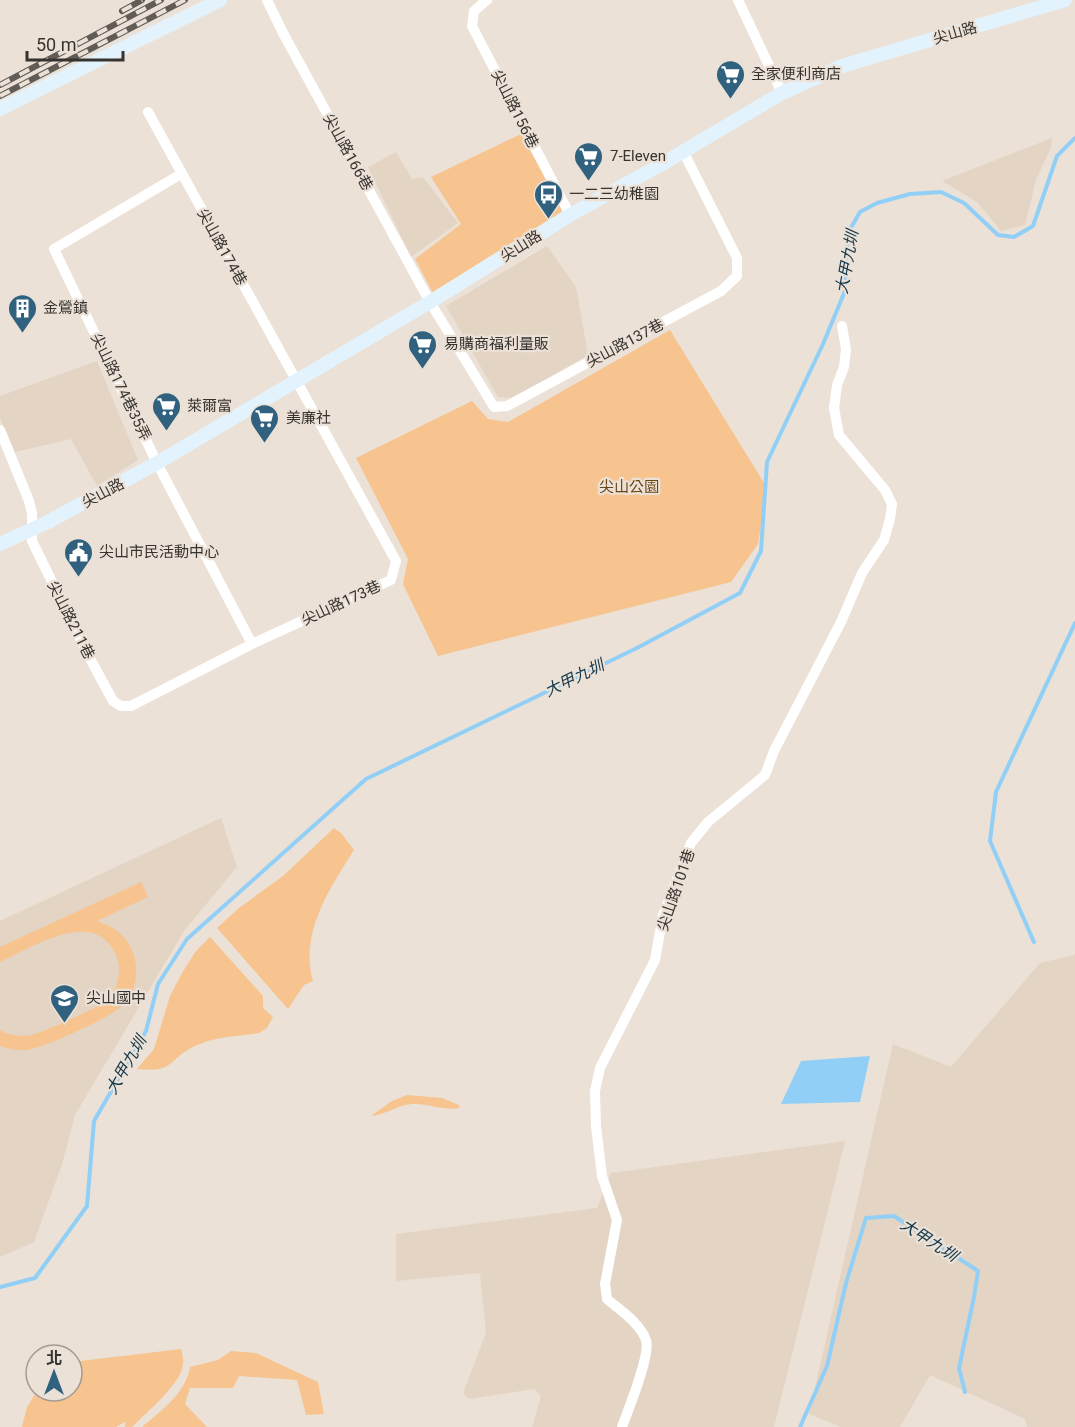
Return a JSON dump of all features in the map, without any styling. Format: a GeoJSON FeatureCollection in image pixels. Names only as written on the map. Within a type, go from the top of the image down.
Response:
{"type":"FeatureCollection","features":[{"type":"Feature","properties":{"kind":"street"},"geometry":{"type":"LineString","coordinates":[[0,109],[220,0]]}},
{"type":"Feature","properties":{"kind":"street","name":"尖山路166巷"},"geometry":{"type":"LineString","coordinates":[[267,0],[430,302]]}},
{"type":"Feature","properties":{"kind":"street"},"geometry":{"type":"LineString","coordinates":[[738,0],[782,93]]}},
{"type":"Feature","properties":{"kind":"street","name":"尖山路"},"geometry":{"type":"LineString","coordinates":[[0,544],[33,529],[157,463],[297,382],[570,215],[782,93],[842,66],[1065,0]]}},
{"type":"Feature","properties":{"kind":"street","name":"尖山路156巷"},"geometry":{"type":"LineString","coordinates":[[484,1],[474,11],[472,26],[570,215]]}},
{"type":"Feature","properties":{"kind":"street","name":"尖山路174巷"},"geometry":{"type":"LineString","coordinates":[[148,112],[297,382]]}},
{"type":"Feature","properties":{"kind":"street","name":"尖山路137巷"},"geometry":{"type":"LineString","coordinates":[[430,302],[494,407],[507,406],[721,291],[737,276],[736,258],[683,151]]}},
{"type":"Feature","properties":{"kind":"street","name":"尖山路174巷35弄"},"geometry":{"type":"LineString","coordinates":[[157,463],[54,249],[181,174]]}},
{"type":"Feature","properties":{"kind":"street","name":"尖山路101巷"},"geometry":{"type":"LineString","coordinates":[[622,1427],[643,1365],[647,1342],[639,1328],[607,1299],[605,1284],[617,1220],[602,1176],[596,1126],[595,1091],[600,1068],[655,960],[663,915],[691,843],[708,822],[765,775],[774,751],[840,622],[862,573],[884,540],[892,504],[885,490],[838,435],[834,408],[846,349],[842,326]]}},
{"type":"Feature","properties":{"kind":"street","name":"尖山路173巷"},"geometry":{"type":"LineString","coordinates":[[122,706],[131,706],[252,644],[392,580],[396,561],[297,382]]}},
{"type":"Feature","properties":{"kind":"street","name":"尖山路211巷"},"geometry":{"type":"LineString","coordinates":[[0,430],[29,501],[33,529],[32,541],[113,701],[122,706]]}},
{"type":"Feature","properties":{"kind":"street"},"geometry":{"type":"LineString","coordinates":[[157,463],[252,644]]}},
{"type":"Feature","properties":{"kind":"shaded area"},"geometry":{"type":"Polygon","coordinates":[[[1052,138],[1051,147],[1036,180],[1025,225],[1001,231],[977,202],[942,181],[1052,138]]]}},
{"type":"Feature","properties":{"kind":"shaded area"},"geometry":{"type":"Polygon","coordinates":[[[396,152],[412,179],[423,177],[458,223],[411,257],[368,167],[396,152]]]}},
{"type":"Feature","properties":{"kind":"shaded area"},"geometry":{"type":"Polygon","coordinates":[[[547,246],[576,287],[588,355],[513,398],[498,397],[446,306],[547,246]]]}},
{"type":"Feature","properties":{"kind":"shaded area"},"geometry":{"type":"Polygon","coordinates":[[[97,361],[138,460],[97,486],[71,439],[15,452],[0,418],[0,396],[97,361]]]}},
{"type":"Feature","properties":{"kind":"shaded area","name":"尖山國中"},"geometry":{"type":"Polygon","coordinates":[[[221,818],[237,867],[184,931],[75,1115],[62,1164],[34,1242],[0,1257],[0,921],[221,818]]]}},
{"type":"Feature","properties":{"kind":"shaded area"},"geometry":{"type":"Polygon","coordinates":[[[1075,953],[1075,1427],[1027,1427],[1025,1419],[930,1375],[900,1427],[841,1427],[809,1414],[893,1044],[951,1067],[1040,963],[1075,953]]]}},
{"type":"Feature","properties":{"kind":"shaded area"},"geometry":{"type":"Polygon","coordinates":[[[845,1141],[774,1427],[532,1427],[541,1397],[535,1389],[469,1399],[463,1393],[486,1333],[480,1273],[396,1281],[396,1234],[597,1208],[611,1173],[845,1141]]]}},
{"type":"Feature","properties":{"kind":"green space"},"geometry":{"type":"Polygon","coordinates":[[[521,134],[564,213],[433,293],[415,259],[461,224],[431,177],[521,134]]]}},
{"type":"Feature","properties":{"kind":"green space","name":"尖山公園"},"geometry":{"type":"Polygon","coordinates":[[[670,330],[767,488],[758,544],[731,582],[438,656],[403,584],[408,559],[356,458],[472,401],[488,419],[508,422],[670,330]]]}},
{"type":"Feature","properties":{"kind":"green space"},"geometry":{"type":"Polygon","coordinates":[[[334,828],[341,833],[354,850],[327,896],[313,929],[310,963],[313,981],[304,985],[288,1009],[217,928],[239,908],[283,876],[334,828]]]}},
{"type":"Feature","properties":{"kind":"green space"},"geometry":{"type":"Polygon","coordinates":[[[141,882],[148,897],[97,921],[117,931],[125,938],[134,957],[136,977],[134,987],[123,1005],[92,1024],[36,1048],[20,1050],[0,1046],[0,1030],[15,1036],[31,1035],[103,1003],[113,993],[119,973],[115,953],[105,940],[92,933],[77,932],[61,935],[0,962],[0,947],[141,882]]]}},
{"type":"Feature","properties":{"kind":"green space"},"geometry":{"type":"Polygon","coordinates":[[[210,937],[263,996],[263,1008],[273,1017],[267,1028],[259,1033],[202,1043],[186,1051],[165,1067],[150,1070],[137,1069],[154,1049],[170,996],[182,973],[196,951],[210,937]]]}},
{"type":"Feature","properties":{"kind":"green space"},"geometry":{"type":"Polygon","coordinates":[[[407,1095],[442,1098],[459,1105],[460,1108],[412,1104],[371,1116],[392,1101],[407,1095]]]}},
{"type":"Feature","properties":{"kind":"green space"},"geometry":{"type":"Polygon","coordinates":[[[181,1349],[183,1364],[177,1380],[170,1389],[132,1427],[125,1427],[125,1422],[116,1427],[22,1427],[30,1403],[84,1403],[84,1361],[181,1349]]]}},
{"type":"Feature","properties":{"kind":"green space"},"geometry":{"type":"Polygon","coordinates":[[[231,1351],[256,1353],[318,1382],[324,1414],[306,1415],[297,1380],[239,1376],[233,1388],[190,1388],[185,1404],[207,1427],[142,1427],[178,1393],[188,1376],[190,1367],[218,1360],[231,1351]]]}},
{"type":"Feature","properties":{"kind":"water"},"geometry":{"type":"Polygon","coordinates":[[[870,1056],[860,1102],[781,1104],[801,1061],[870,1056]]]}},
{"type":"Feature","properties":{"kind":"waterway","name":"大甲九圳"},"geometry":{"type":"LineString","coordinates":[[0,1287],[35,1278],[87,1206],[94,1121],[146,1031],[158,984],[187,939],[366,779],[637,648],[740,593],[761,551],[767,462],[823,344],[845,291],[849,231],[860,212],[877,203],[910,194],[941,192],[964,203],[998,235],[1014,237],[1033,226],[1057,156],[1075,138]]}},
{"type":"Feature","properties":{"kind":"waterway"},"geometry":{"type":"LineString","coordinates":[[1034,942],[990,841],[996,792],[1075,623]]}},
{"type":"Feature","properties":{"kind":"waterway","name":"大甲九圳"},"geometry":{"type":"LineString","coordinates":[[800,1427],[827,1366],[846,1283],[866,1218],[894,1216],[978,1271],[959,1368],[965,1392]]}},
{"type":"Feature","properties":{"kind":"railway"},"geometry":{"type":"LineString","coordinates":[[122,11],[142,0]]}},
{"type":"Feature","properties":{"kind":"railway"},"geometry":{"type":"LineString","coordinates":[[0,85],[161,0]]}},
{"type":"Feature","properties":{"kind":"railway"},"geometry":{"type":"LineString","coordinates":[[0,96],[185,0]]}},
{"type":"Feature","properties":{"kind":"place","name":"全家便利商店"},"geometry":{"type":"Point","coordinates":[730,100]}},
{"type":"Feature","properties":{"kind":"place","name":"7-Eleven"},"geometry":{"type":"Point","coordinates":[589,182]}},
{"type":"Feature","properties":{"kind":"place","name":"一二三幼稚園"},"geometry":{"type":"Point","coordinates":[548,220]}},
{"type":"Feature","properties":{"kind":"place","name":"金鶯鎮"},"geometry":{"type":"Point","coordinates":[22,334]}},
{"type":"Feature","properties":{"kind":"place","name":"易購商福利量販"},"geometry":{"type":"Point","coordinates":[423,370]}},
{"type":"Feature","properties":{"kind":"place","name":"萊爾富"},"geometry":{"type":"Point","coordinates":[166,432]}},
{"type":"Feature","properties":{"kind":"place","name":"美廉社"},"geometry":{"type":"Point","coordinates":[265,444]}},
{"type":"Feature","properties":{"kind":"place","name":"尖山市民活動中心"},"geometry":{"type":"Point","coordinates":[78,578]}},
{"type":"Feature","properties":{"kind":"place","name":"尖山國中"},"geometry":{"type":"Point","coordinates":[65,1024]}}]}
